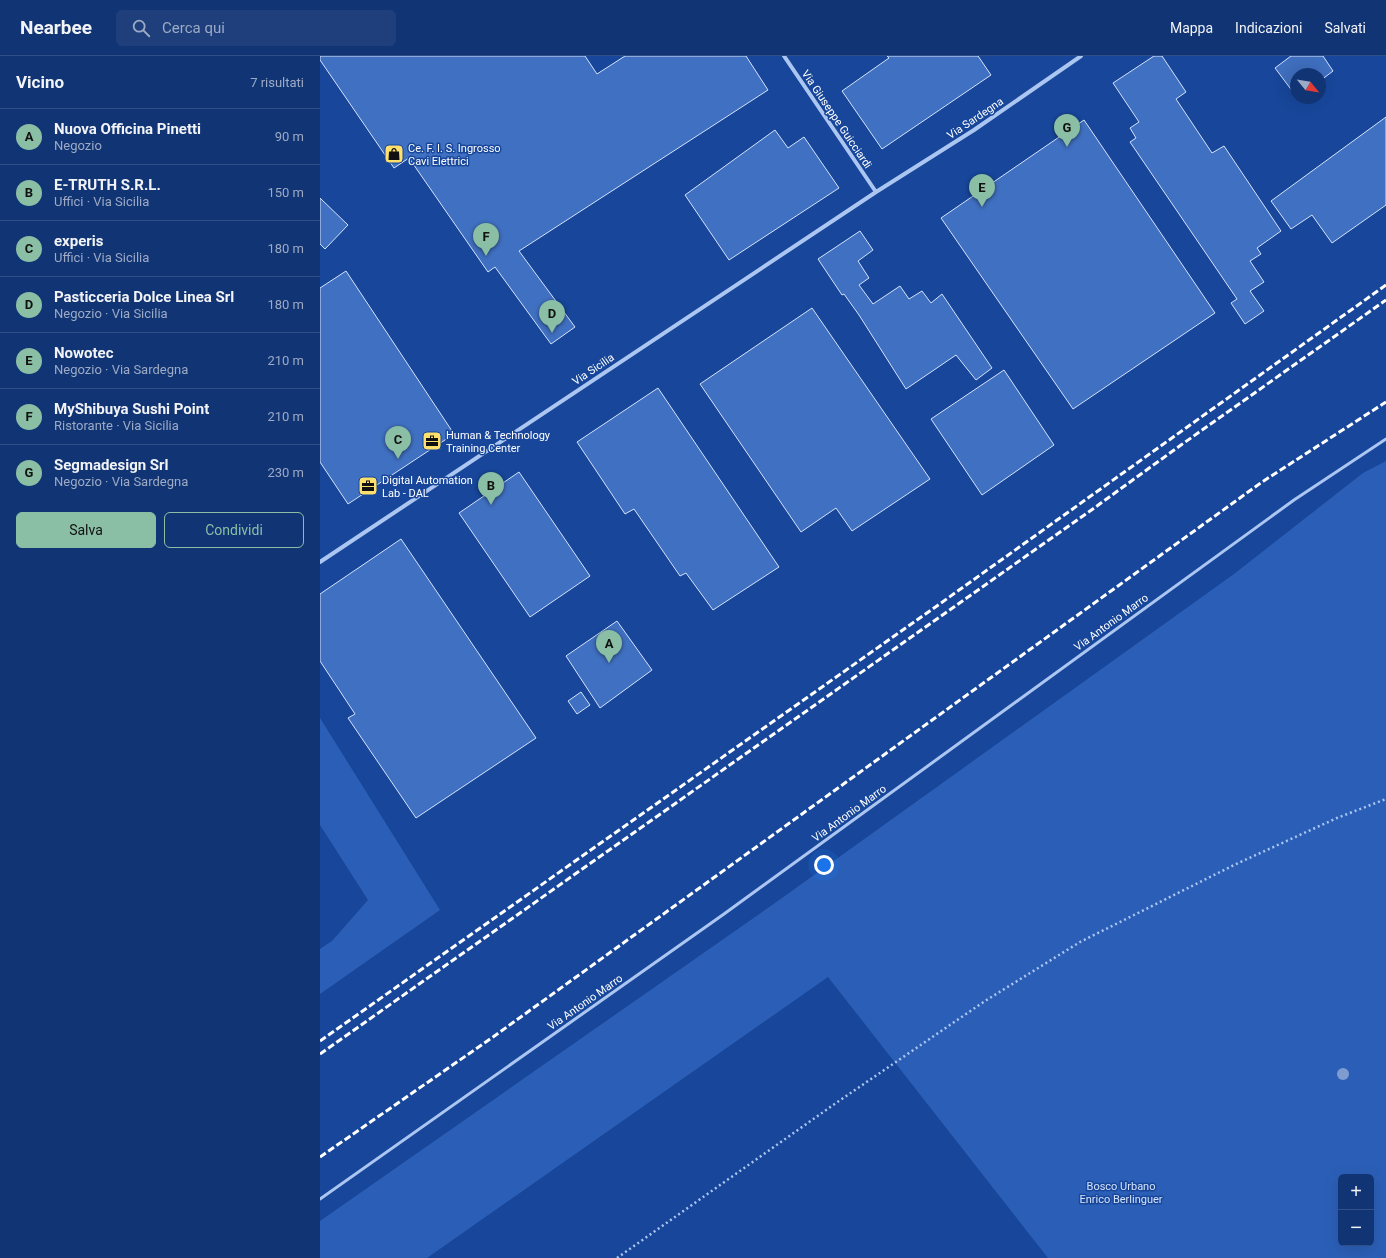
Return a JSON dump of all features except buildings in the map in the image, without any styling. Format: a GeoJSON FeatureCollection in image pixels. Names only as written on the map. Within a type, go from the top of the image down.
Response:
{"type":"FeatureCollection","features":[{"type":"Feature","properties":{"kind":"street","name":"Via Giuseppe Guicciardi"},"geometry":{"type":"LineString","coordinates":[[784,56],[876,192]]}},
{"type":"Feature","properties":{"kind":"street","name":"Via Sardegna"},"geometry":{"type":"LineString","coordinates":[[876,192],[974,130],[1081,56]]}},
{"type":"Feature","properties":{"kind":"street","name":"Via Sicilia"},"geometry":{"type":"LineString","coordinates":[[320,562],[876,192]]}},
{"type":"Feature","properties":{"kind":"lane","name":"Via Antonio Marro"},"geometry":{"type":"LineString","coordinates":[[320,1199],[718,919],[1294,500],[1386,439]]}},
{"type":"Feature","properties":{"kind":"path"},"geometry":{"type":"LineString","coordinates":[[617,1258],[836,1103],[972,1010],[1080,942],[1234,865],[1386,799]]}},
{"type":"Feature","properties":{"kind":"green space","name":"Bosco Urbano Enrico Berlinguer"},"geometry":{"type":"Polygon","coordinates":[[[1386,461],[1386,1258],[1048,1258],[828,977],[427,1258],[320,1258],[320,1221],[775,903],[1234,574],[1363,473],[1386,461]]]}},
{"type":"Feature","properties":{"kind":"green space"},"geometry":{"type":"Polygon","coordinates":[[[320,718],[440,910],[320,994],[320,949],[332,941],[368,900],[320,825],[320,718]]]}},
{"type":"Feature","properties":{"kind":"railway"},"geometry":{"type":"LineString","coordinates":[[320,1041],[934,608],[1386,285]]}},
{"type":"Feature","properties":{"kind":"railway"},"geometry":{"type":"LineString","coordinates":[[320,1054],[1090,511],[1386,300]]}},
{"type":"Feature","properties":{"kind":"railway"},"geometry":{"type":"LineString","coordinates":[[320,1157],[493,1037],[1262,482],[1386,402]]}},
{"type":"Feature","properties":{"kind":"place","name":"Segmadesign Srl"},"geometry":{"type":"Point","coordinates":[1067,147]}},
{"type":"Feature","properties":{"kind":"place","name":"Ce. F. I. S. Ingrosso Cavi Elettrici"},"geometry":{"type":"Point","coordinates":[394,154]}},
{"type":"Feature","properties":{"kind":"place","name":"Nowotec"},"geometry":{"type":"Point","coordinates":[982,207]}},
{"type":"Feature","properties":{"kind":"place","name":"MyShibuya Sushi Point"},"geometry":{"type":"Point","coordinates":[486,256]}},
{"type":"Feature","properties":{"kind":"place","name":"Pasticceria Dolce Linea Srl"},"geometry":{"type":"Point","coordinates":[552,333]}},
{"type":"Feature","properties":{"kind":"place","name":"Human & Technology Training Center"},"geometry":{"type":"Point","coordinates":[432,441]}},
{"type":"Feature","properties":{"kind":"place","name":"experis"},"geometry":{"type":"Point","coordinates":[398,459]}},
{"type":"Feature","properties":{"kind":"place","name":"Digital Automation Lab - DAL"},"geometry":{"type":"Point","coordinates":[368,486]}},
{"type":"Feature","properties":{"kind":"place","name":"E-TRUTH S.R.L."},"geometry":{"type":"Point","coordinates":[491,505]}},
{"type":"Feature","properties":{"kind":"place","name":"Nuova Officina Pinetti"},"geometry":{"type":"Point","coordinates":[609,663]}}]}
